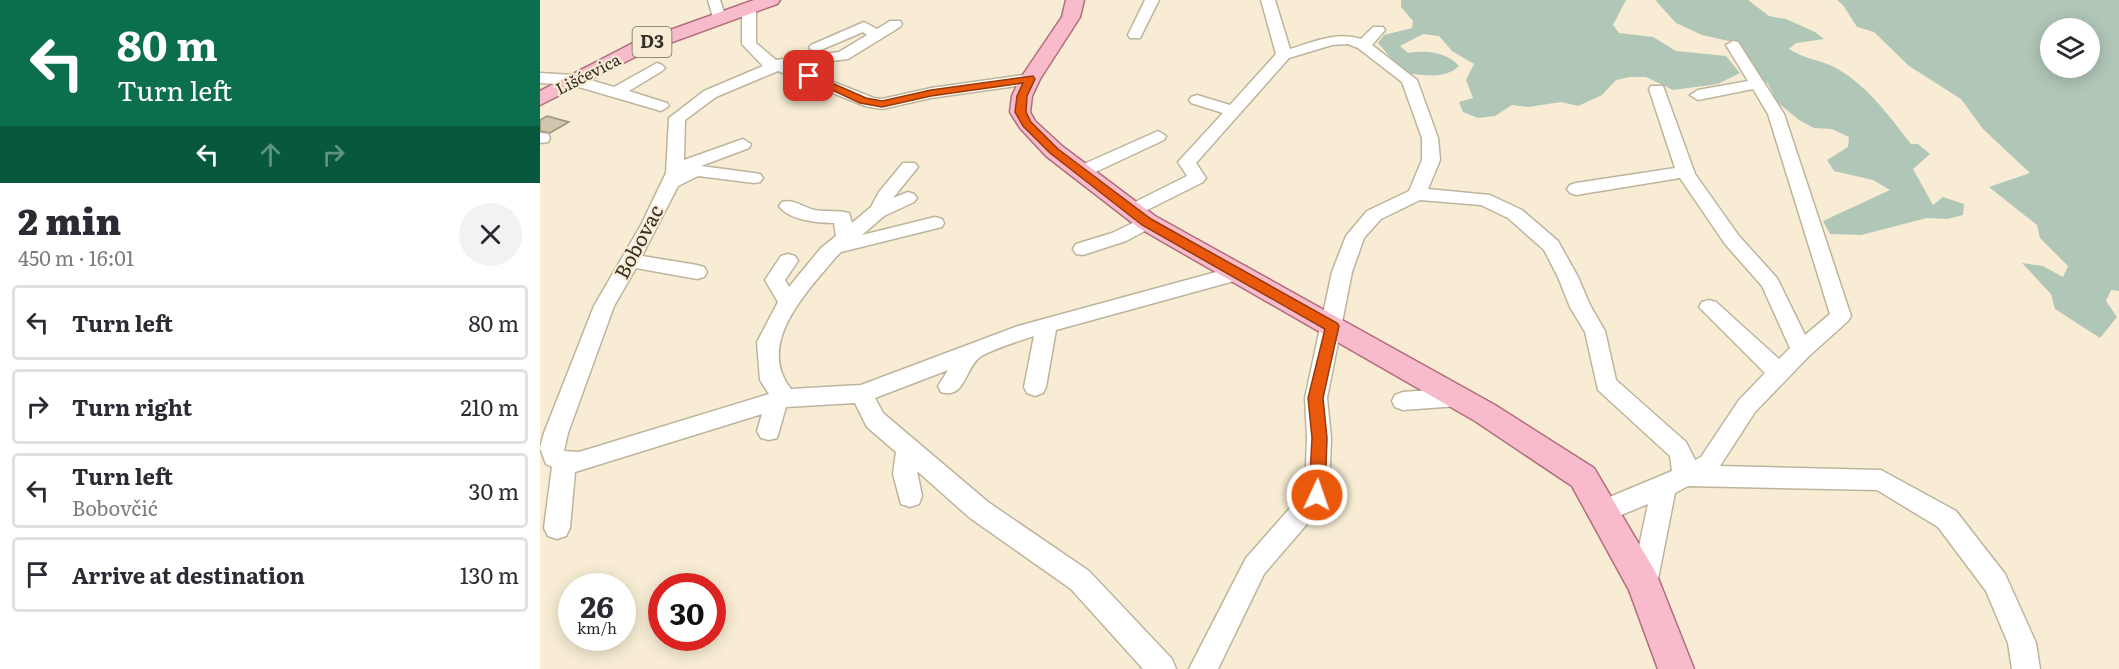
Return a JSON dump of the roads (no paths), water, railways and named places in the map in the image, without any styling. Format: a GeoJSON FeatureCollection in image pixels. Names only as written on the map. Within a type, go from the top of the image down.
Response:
{"type":"FeatureCollection","features":[{"type":"Feature","properties":{"kind":"main road","name":"Lišćevica"},"geometry":{"type":"LineString","coordinates":[[540,99],[716,9],[749,7],[771,0]]}},
{"type":"Feature","properties":{"kind":"main road"},"geometry":{"type":"LineString","coordinates":[[1073,8],[1022,96],[1020,112],[1027,124],[1054,151],[1140,216],[1458,397],[1583,477],[1644,584],[1676,669]]}},
{"type":"Feature","properties":{"kind":"street"},"geometry":{"type":"LineString","coordinates":[[1135,35],[1152,0]]}},
{"type":"Feature","properties":{"kind":"street"},"geometry":{"type":"LineString","coordinates":[[1268,0],[1284,55]]}},
{"type":"Feature","properties":{"kind":"street"},"geometry":{"type":"LineString","coordinates":[[749,7],[749,44],[767,62],[809,76],[871,104],[1030,79]]}},
{"type":"Feature","properties":{"kind":"street"},"geometry":{"type":"LineString","coordinates":[[776,66],[793,60],[837,58],[850,53],[895,24]]}},
{"type":"Feature","properties":{"kind":"street"},"geometry":{"type":"LineString","coordinates":[[816,48],[864,26],[878,35]]}},
{"type":"Feature","properties":{"kind":"street"},"geometry":{"type":"LineString","coordinates":[[1363,45],[1378,30]]}},
{"type":"Feature","properties":{"kind":"street"},"geometry":{"type":"LineString","coordinates":[[1083,249],[1119,237],[1140,216],[1197,178],[1187,162],[1236,111],[1284,55],[1331,41],[1349,40],[1363,45],[1409,80],[1430,138],[1431,160],[1417,194]]}},
{"type":"Feature","properties":{"kind":"street"},"geometry":{"type":"LineString","coordinates":[[1602,512],[1674,482],[1709,464],[1747,406],[1801,350],[1841,316],[1830,288],[1811,218],[1776,114],[1733,45]]}},
{"type":"Feature","properties":{"kind":"street","name":"Bobovac"},"geometry":{"type":"LineString","coordinates":[[564,462],[554,457],[552,448],[556,433],[604,306],[673,176],[677,118],[710,94],[776,66]]}},
{"type":"Feature","properties":{"kind":"street"},"geometry":{"type":"LineString","coordinates":[[615,93],[657,68]]}},
{"type":"Feature","properties":{"kind":"street"},"geometry":{"type":"LineString","coordinates":[[540,78],[615,93],[661,106]]}},
{"type":"Feature","properties":{"kind":"street"},"geometry":{"type":"LineString","coordinates":[[540,85],[567,84]]}},
{"type":"Feature","properties":{"kind":"street"},"geometry":{"type":"LineString","coordinates":[[1698,95],[1757,84]]}},
{"type":"Feature","properties":{"kind":"street"},"geometry":{"type":"LineString","coordinates":[[1657,89],[1686,172],[1732,240],[1770,283],[1801,350]]}},
{"type":"Feature","properties":{"kind":"street"},"geometry":{"type":"LineString","coordinates":[[1197,100],[1236,111]]}},
{"type":"Feature","properties":{"kind":"street"},"geometry":{"type":"LineString","coordinates":[[1081,172],[1158,136]]}},
{"type":"Feature","properties":{"kind":"street"},"geometry":{"type":"LineString","coordinates":[[673,176],[743,144]]}},
{"type":"Feature","properties":{"kind":"street"},"geometry":{"type":"LineString","coordinates":[[881,209],[885,196],[909,167]]}},
{"type":"Feature","properties":{"kind":"street"},"geometry":{"type":"LineString","coordinates":[[673,176],[696,170],[754,178]]}},
{"type":"Feature","properties":{"kind":"street"},"geometry":{"type":"LineString","coordinates":[[1576,189],[1686,172]]}},
{"type":"Feature","properties":{"kind":"street"},"geometry":{"type":"LineString","coordinates":[[1203,669],[1255,566],[1317,495],[1319,438],[1316,398],[1342,272],[1355,236],[1374,215],[1417,194],[1484,199],[1515,214],[1551,246],[1569,277],[1580,307],[1595,331],[1606,384],[1678,449],[1684,461],[1674,482],[1644,584]]}},
{"type":"Feature","properties":{"kind":"street"},"geometry":{"type":"LineString","coordinates":[[769,431],[781,399],[771,380],[768,342],[788,302],[841,243],[881,209],[908,198]]}},
{"type":"Feature","properties":{"kind":"street"},"geometry":{"type":"LineString","coordinates":[[788,206],[808,216],[825,219],[842,217],[841,243]]}},
{"type":"Feature","properties":{"kind":"street"},"geometry":{"type":"LineString","coordinates":[[841,243],[935,223]]}},
{"type":"Feature","properties":{"kind":"street"},"geometry":{"type":"LineString","coordinates":[[630,260],[697,272]]}},
{"type":"Feature","properties":{"kind":"street"},"geometry":{"type":"LineString","coordinates":[[788,261],[775,280],[788,302]]}},
{"type":"Feature","properties":{"kind":"street"},"geometry":{"type":"LineString","coordinates":[[557,528],[564,462],[579,462],[781,399],[862,394],[1047,325],[1238,273]]}},
{"type":"Feature","properties":{"kind":"street"},"geometry":{"type":"LineString","coordinates":[[1709,307],[1779,373]]}},
{"type":"Feature","properties":{"kind":"street"},"geometry":{"type":"LineString","coordinates":[[1035,387],[1047,325]]}},
{"type":"Feature","properties":{"kind":"street"},"geometry":{"type":"LineString","coordinates":[[949,386],[971,352]]}},
{"type":"Feature","properties":{"kind":"street"},"geometry":{"type":"LineString","coordinates":[[862,394],[875,420],[979,510],[1080,580],[1162,669]]}},
{"type":"Feature","properties":{"kind":"street"},"geometry":{"type":"LineString","coordinates":[[1404,401],[1458,397]]}},
{"type":"Feature","properties":{"kind":"street"},"geometry":{"type":"LineString","coordinates":[[908,448],[905,474],[910,496]]}},
{"type":"Feature","properties":{"kind":"street"},"geometry":{"type":"LineString","coordinates":[[1674,482],[1881,480],[1947,519],[1996,583],[2022,643],[2026,669]]}}]}
